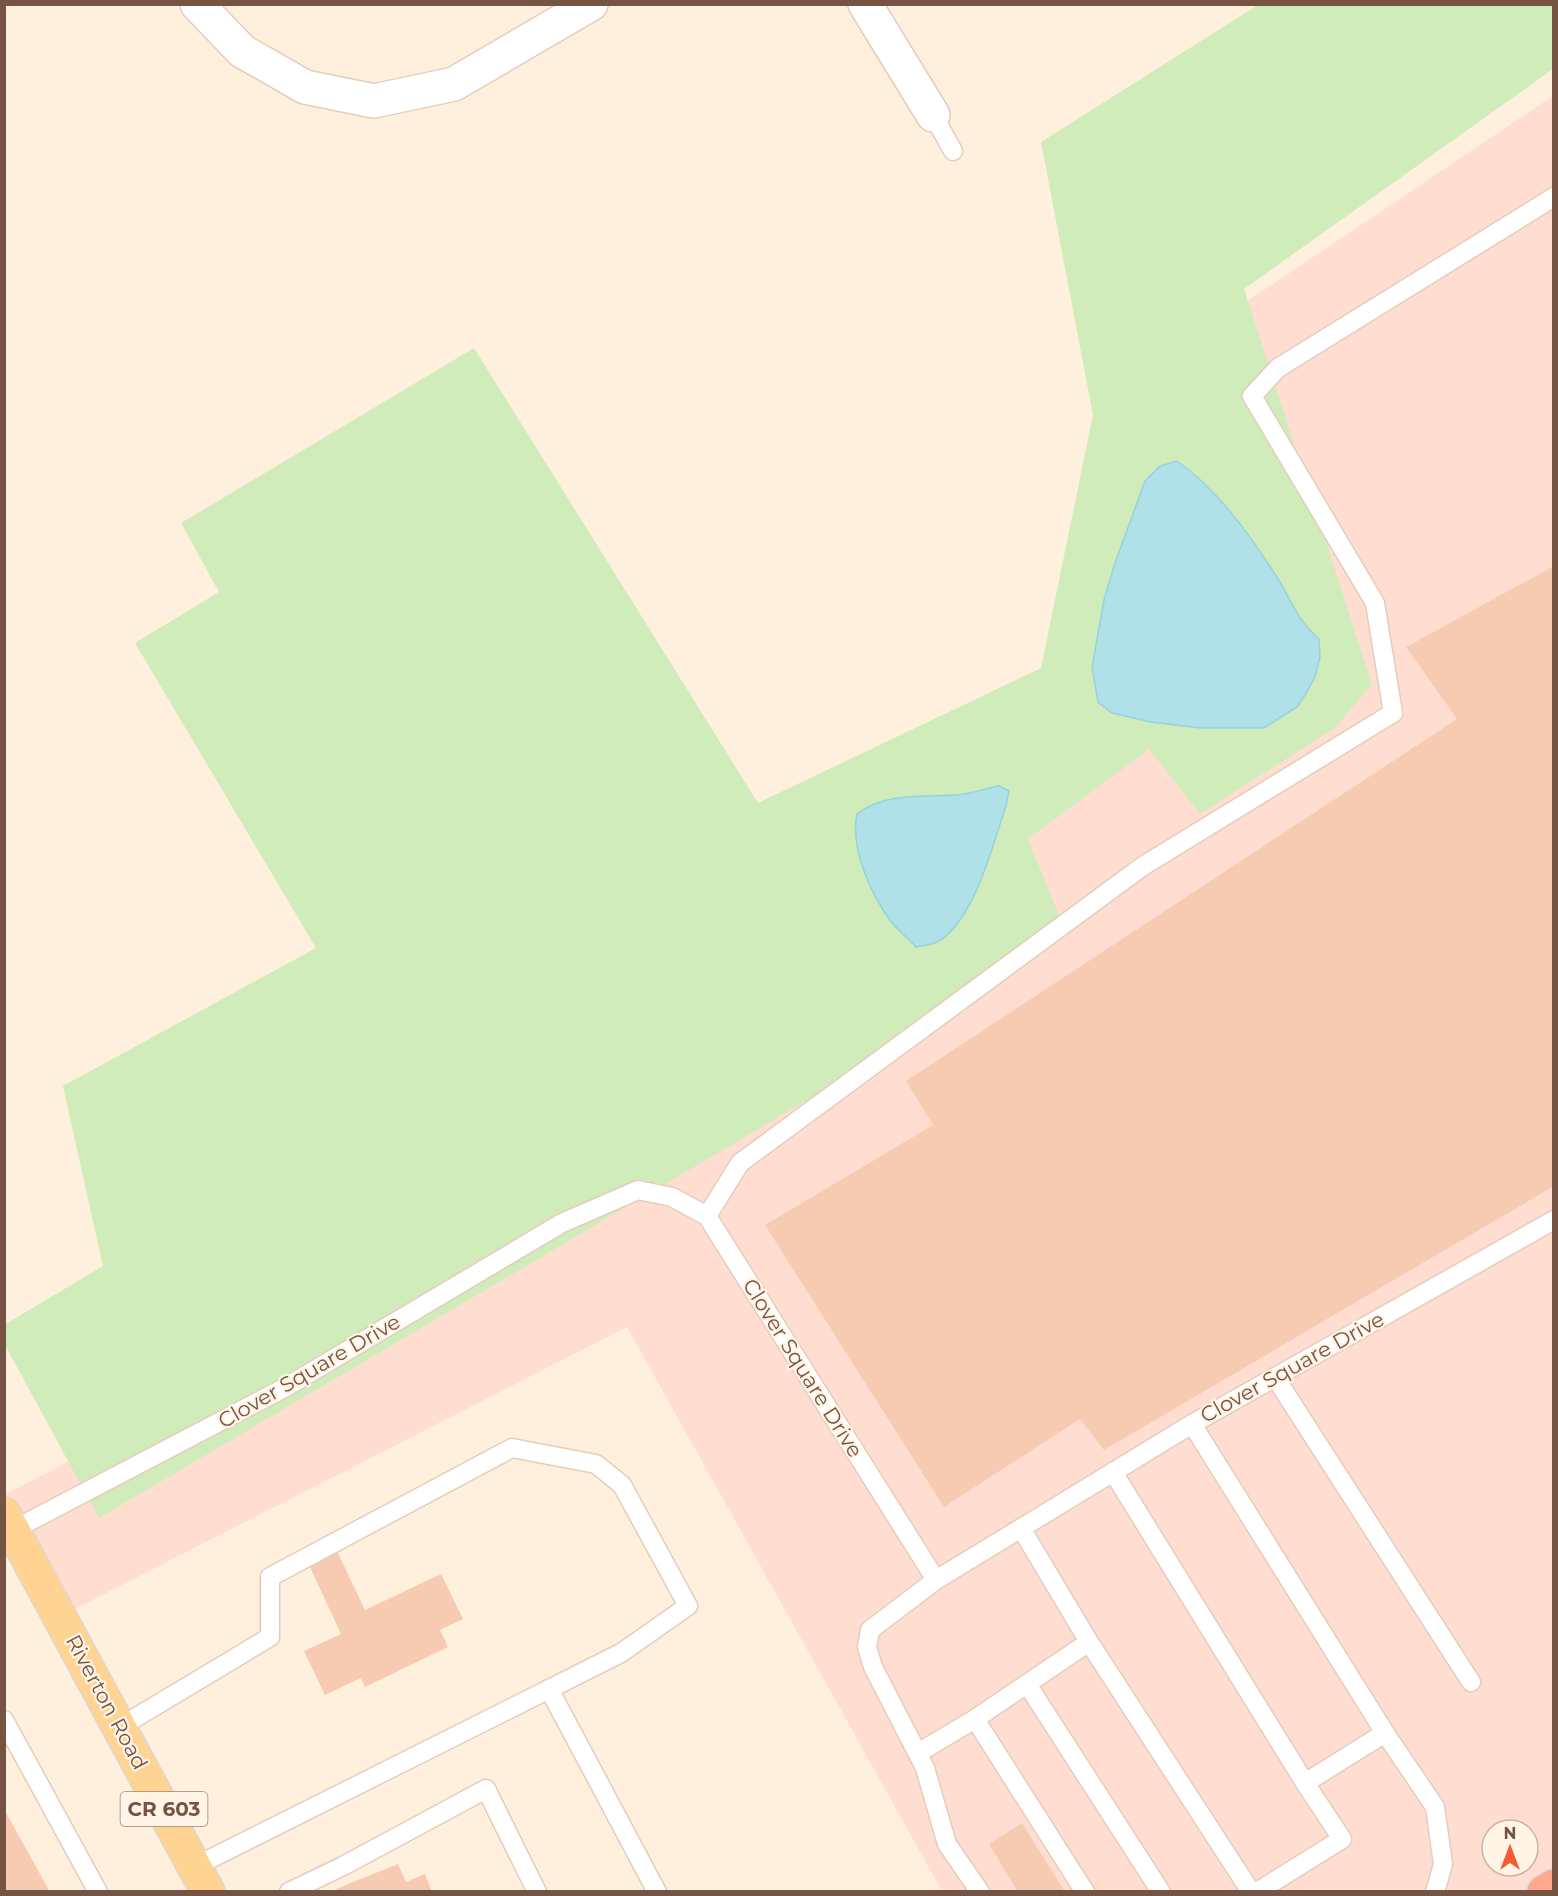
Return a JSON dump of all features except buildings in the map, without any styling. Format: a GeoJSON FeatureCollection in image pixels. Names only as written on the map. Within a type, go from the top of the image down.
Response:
{"type":"FeatureCollection","features":[{"type":"Feature","properties":{"kind":"highway"},"geometry":{"type":"LineString","coordinates":[[1544,1892],[1554,1886]]}},
{"type":"Feature","properties":{"kind":"main road","name":"Riverton Road"},"geometry":{"type":"LineString","coordinates":[[9,1522],[201,1879]]}},
{"type":"Feature","properties":{"kind":"street"},"geometry":{"type":"LineString","coordinates":[[197,4],[242,51],[305,87],[374,101],[453,84],[591,4]]}},
{"type":"Feature","properties":{"kind":"street"},"geometry":{"type":"LineString","coordinates":[[866,4],[933,116]]}},
{"type":"Feature","properties":{"kind":"lane"},"geometry":{"type":"LineString","coordinates":[[933,116],[953,151]]}},
{"type":"Feature","properties":{"kind":"lane"},"geometry":{"type":"LineString","coordinates":[[707,1216],[740,1162],[1143,866],[1393,713],[1375,603],[1252,396],[1278,368],[1554,197]]}},
{"type":"Feature","properties":{"kind":"lane","name":"Clover Square Drive"},"geometry":{"type":"LineString","coordinates":[[9,1522],[286,1387],[562,1223],[638,1190],[672,1197],[707,1216],[936,1580],[1192,1424],[1554,1220]]}},
{"type":"Feature","properties":{"kind":"lane"},"geometry":{"type":"LineString","coordinates":[[1275,1377],[1470,1683]]}},
{"type":"Feature","properties":{"kind":"lane"},"geometry":{"type":"LineString","coordinates":[[1192,1424],[1384,1732],[1436,1807],[1443,1864],[1435,1892]]}},
{"type":"Feature","properties":{"kind":"lane"},"geometry":{"type":"LineString","coordinates":[[120,1727],[270,1637],[270,1577],[512,1448],[596,1464],[622,1485],[688,1606],[621,1653],[549,1689],[201,1879]]}},
{"type":"Feature","properties":{"kind":"lane"},"geometry":{"type":"LineString","coordinates":[[1113,1472],[1342,1839],[1257,1892]]}},
{"type":"Feature","properties":{"kind":"lane"},"geometry":{"type":"LineString","coordinates":[[1021,1528],[1089,1642],[1251,1892]]}},
{"type":"Feature","properties":{"kind":"lane"},"geometry":{"type":"LineString","coordinates":[[936,1580],[870,1630],[867,1647],[873,1667],[925,1768],[947,1844],[980,1892]]}},
{"type":"Feature","properties":{"kind":"lane"},"geometry":{"type":"LineString","coordinates":[[918,1753],[975,1719],[1089,1642]]}},
{"type":"Feature","properties":{"kind":"lane"},"geometry":{"type":"LineString","coordinates":[[1028,1684],[1161,1892]]}},
{"type":"Feature","properties":{"kind":"lane"},"geometry":{"type":"LineString","coordinates":[[549,1689],[657,1892]]}},
{"type":"Feature","properties":{"kind":"lane"},"geometry":{"type":"LineString","coordinates":[[975,1719],[1085,1892]]}},
{"type":"Feature","properties":{"kind":"lane"},"geometry":{"type":"LineString","coordinates":[[4,1720],[98,1892]]}},
{"type":"Feature","properties":{"kind":"lane"},"geometry":{"type":"LineString","coordinates":[[1305,1783],[1384,1732]]}},
{"type":"Feature","properties":{"kind":"lane"},"geometry":{"type":"LineString","coordinates":[[290,1892],[486,1789],[537,1892]]}},
{"type":"Feature","properties":{"kind":"shaded area"},"geometry":{"type":"Polygon","coordinates":[[[1553,96],[1553,1886],[1544,1892],[942,1891],[627,1327],[61,1616],[5,1514],[4,1495],[561,1206],[928,986],[1185,343],[1553,96]]]}},
{"type":"Feature","properties":{"kind":"green space"},"geometry":{"type":"Polygon","coordinates":[[[1258,5],[1554,6],[1553,69],[1244,289],[1372,684],[1336,727],[1200,814],[1149,749],[1028,839],[1063,925],[916,1036],[99,1518],[5,1345],[4,1325],[103,1266],[63,1086],[316,948],[135,643],[219,592],[181,523],[474,348],[758,803],[1041,668],[1093,415],[1041,142],[1258,5]]]}},
{"type":"Feature","properties":{"kind":"water"},"geometry":{"type":"Polygon","coordinates":[[[1177,461],[1205,484],[1230,511],[1279,580],[1304,623],[1319,639],[1320,657],[1315,677],[1305,695],[1297,707],[1264,728],[1201,728],[1151,722],[1112,713],[1098,702],[1092,667],[1104,600],[1115,563],[1145,481],[1160,466],[1177,461]]]}},
{"type":"Feature","properties":{"kind":"water"},"geometry":{"type":"Polygon","coordinates":[[[999,786],[1009,791],[1006,806],[983,875],[967,909],[943,939],[916,947],[890,920],[875,897],[859,855],[856,841],[857,814],[868,807],[892,799],[963,794],[999,786]]]}}]}
